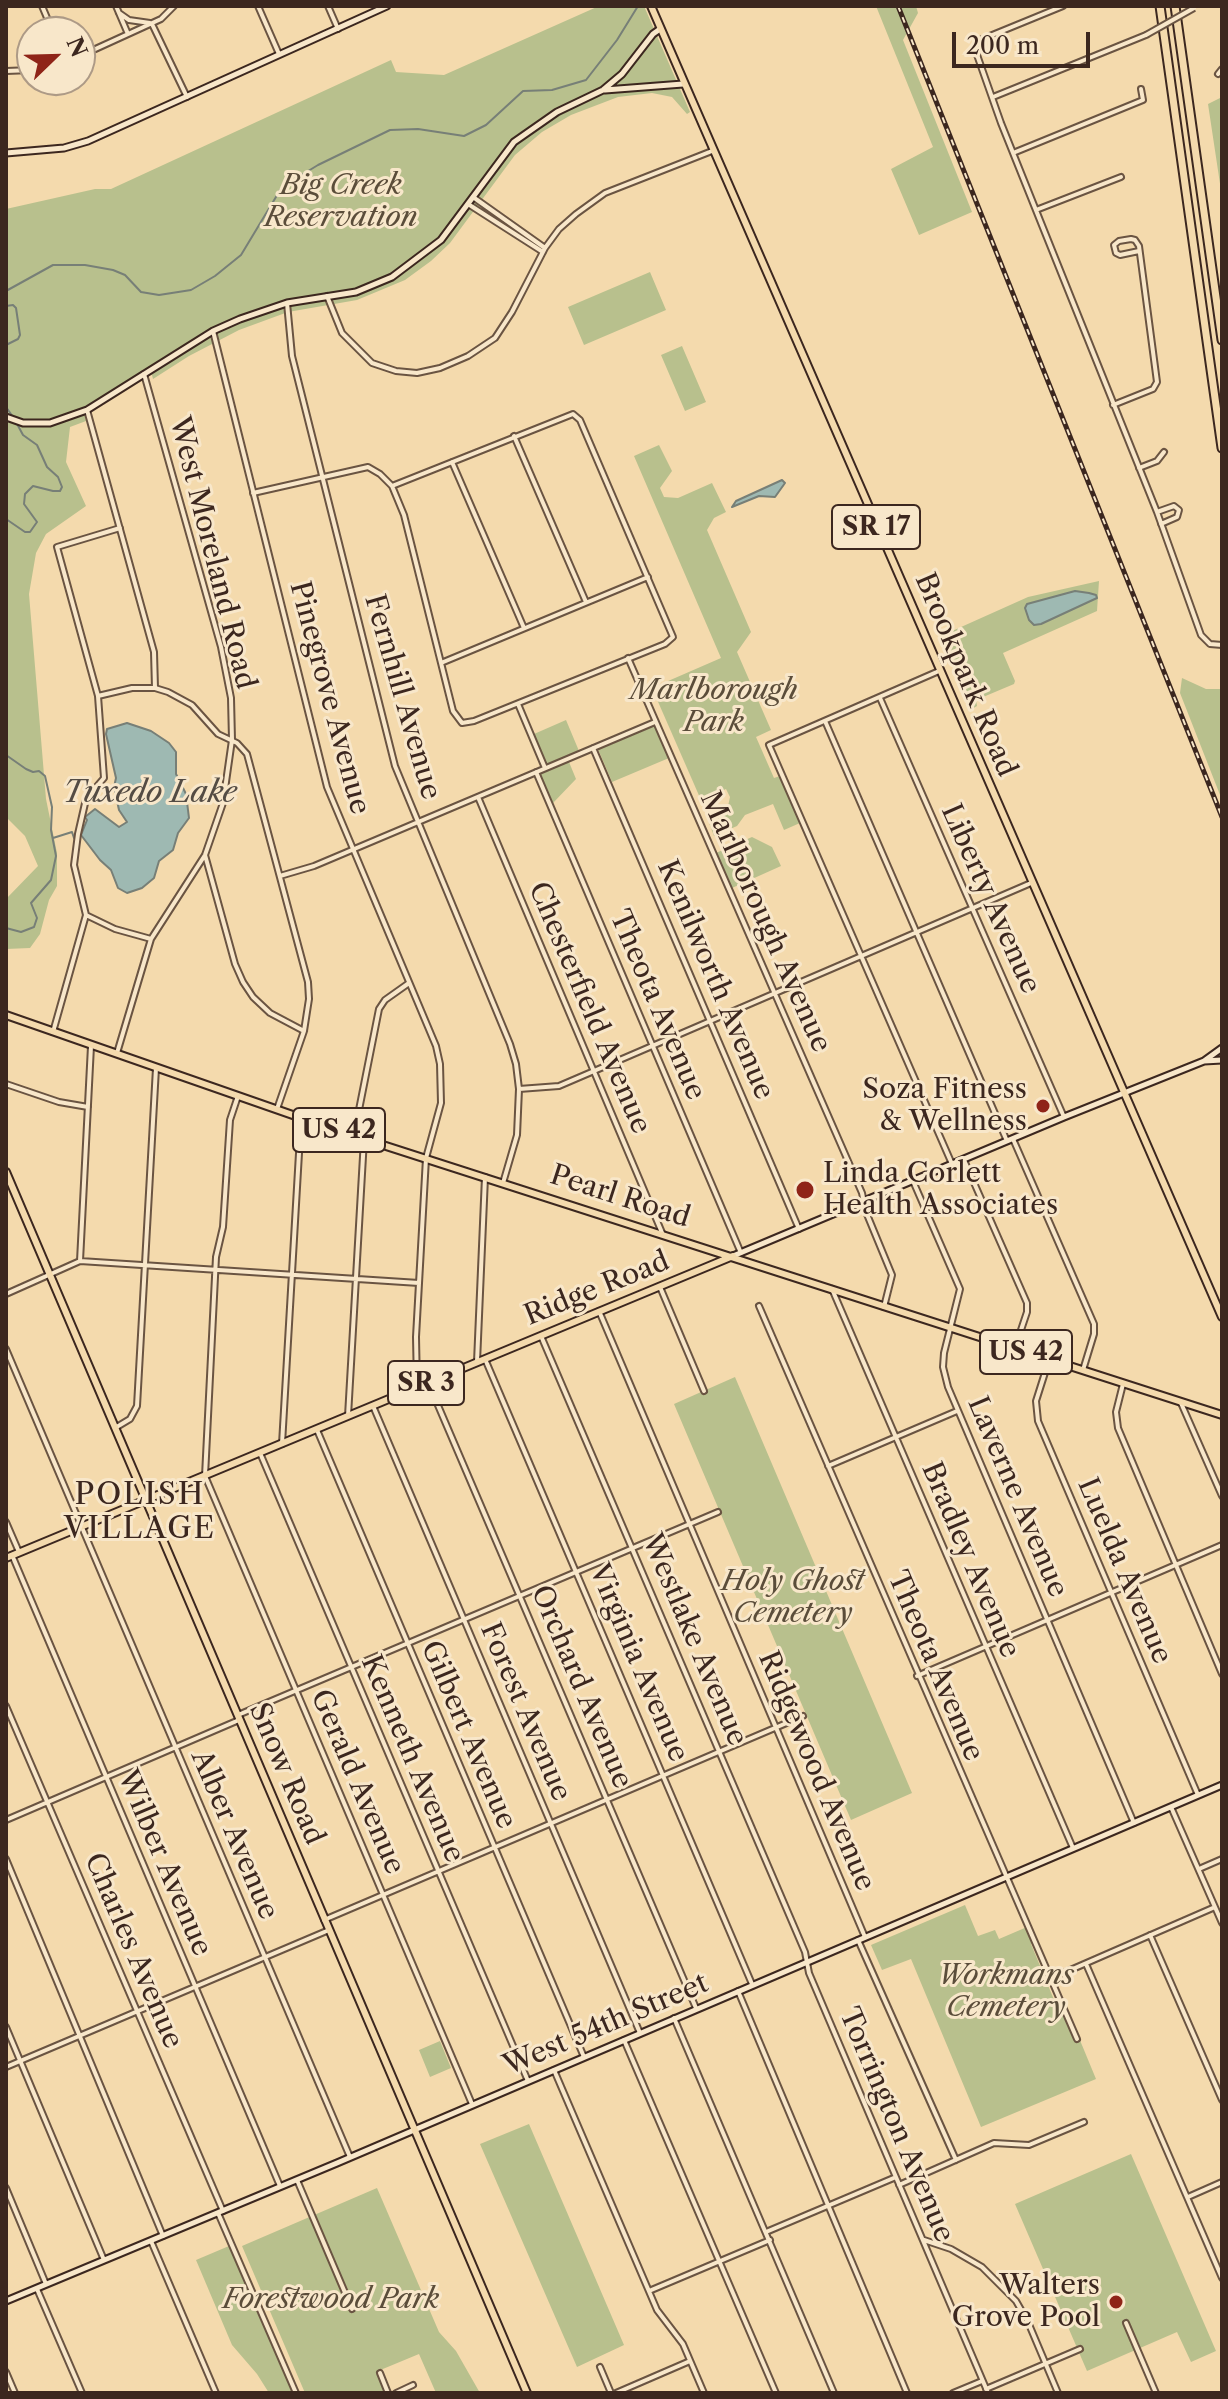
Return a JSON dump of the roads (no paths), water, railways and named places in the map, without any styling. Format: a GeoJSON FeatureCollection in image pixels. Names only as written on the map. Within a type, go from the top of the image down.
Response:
{"type":"FeatureCollection","features":[{"type":"Feature","properties":{"kind":"highway"},"geometry":{"type":"LineString","coordinates":[[1160,6],[1222,448]]}},
{"type":"Feature","properties":{"kind":"highway"},"geometry":{"type":"LineString","coordinates":[[1175,6],[1222,340]]}},
{"type":"Feature","properties":{"kind":"main road","name":"Brookpark Road"},"geometry":{"type":"LineString","coordinates":[[652,8],[1222,1317]]}},
{"type":"Feature","properties":{"kind":"main road","name":"Pearl Road"},"geometry":{"type":"LineString","coordinates":[[6,1015],[301,1118],[663,1235],[737,1255],[884,1307],[1222,1415]]}},
{"type":"Feature","properties":{"kind":"main road","name":"Snow Road"},"geometry":{"type":"LineString","coordinates":[[6,1172],[527,2393]]}},
{"type":"Feature","properties":{"kind":"main road","name":"Ridge Road"},"geometry":{"type":"LineString","coordinates":[[12,1555],[737,1255]]}},
{"type":"Feature","properties":{"kind":"street"},"geometry":{"type":"LineString","coordinates":[[116,6],[128,34]]}},
{"type":"Feature","properties":{"kind":"street"},"geometry":{"type":"LineString","coordinates":[[96,49],[152,24],[171,12],[174,6]]}},
{"type":"Feature","properties":{"kind":"street"},"geometry":{"type":"LineString","coordinates":[[258,6],[279,54]]}},
{"type":"Feature","properties":{"kind":"street"},"geometry":{"type":"LineString","coordinates":[[328,6],[338,29]]}},
{"type":"Feature","properties":{"kind":"street"},"geometry":{"type":"LineString","coordinates":[[6,153],[64,148],[88,141],[387,6]]}},
{"type":"Feature","properties":{"kind":"street"},"geometry":{"type":"LineString","coordinates":[[1063,6],[976,44],[976,52],[1013,153],[1157,512],[1201,635],[1206,642],[1222,645]]}},
{"type":"Feature","properties":{"kind":"street"},"geometry":{"type":"LineString","coordinates":[[993,97],[1146,35],[1195,7]]}},
{"type":"Feature","properties":{"kind":"street"},"geometry":{"type":"LineString","coordinates":[[119,13],[129,20],[152,24]]}},
{"type":"Feature","properties":{"kind":"street"},"geometry":{"type":"LineString","coordinates":[[152,24],[187,97]]}},
{"type":"Feature","properties":{"kind":"street"},"geometry":{"type":"LineString","coordinates":[[8,418],[23,423],[50,423],[87,410],[213,331],[240,319],[287,303],[356,292],[392,277],[441,240],[514,142],[557,112],[603,90],[622,74],[660,29]]}},
{"type":"Feature","properties":{"kind":"street"},"geometry":{"type":"LineString","coordinates":[[603,90],[683,84]]}},
{"type":"Feature","properties":{"kind":"street"},"geometry":{"type":"LineString","coordinates":[[1013,153],[1143,100],[1141,89]]}},
{"type":"Feature","properties":{"kind":"street"},"geometry":{"type":"LineString","coordinates":[[327,296],[342,333],[372,363],[396,371],[417,373],[468,356],[495,338],[544,250],[568,220],[605,193],[712,151]]}},
{"type":"Feature","properties":{"kind":"street"},"geometry":{"type":"LineString","coordinates":[[1036,210],[1121,177]]}},
{"type":"Feature","properties":{"kind":"street"},"geometry":{"type":"LineString","coordinates":[[473,197],[544,250]]}},
{"type":"Feature","properties":{"kind":"street"},"geometry":{"type":"LineString","coordinates":[[468,204],[517,237],[544,250]]}},
{"type":"Feature","properties":{"kind":"street"},"geometry":{"type":"LineString","coordinates":[[495,222],[499,215]]}},
{"type":"Feature","properties":{"kind":"street"},"geometry":{"type":"LineString","coordinates":[[517,237],[521,230]]}},
{"type":"Feature","properties":{"kind":"street"},"geometry":{"type":"LineString","coordinates":[[1113,405],[1153,389],[1157,382],[1139,251],[1135,240],[1119,241],[1114,245],[1116,253],[1120,255],[1139,251]]}},
{"type":"Feature","properties":{"kind":"street","name":"Fernhill Avenue"},"geometry":{"type":"LineString","coordinates":[[287,303],[292,356],[395,766],[510,1044],[519,1089],[517,1135],[503,1183]]}},
{"type":"Feature","properties":{"kind":"street","name":"Pinegrove Avenue"},"geometry":{"type":"LineString","coordinates":[[213,331],[327,787],[436,1046],[442,1084],[438,1121],[426,1158],[417,1388]]}},
{"type":"Feature","properties":{"kind":"street","name":"West Moreland Road"},"geometry":{"type":"LineString","coordinates":[[117,1055],[151,939],[205,855],[223,803],[232,740],[231,698],[221,647],[144,373]]}},
{"type":"Feature","properties":{"kind":"street"},"geometry":{"type":"LineString","coordinates":[[87,410],[154,652],[155,688]]}},
{"type":"Feature","properties":{"kind":"street"},"geometry":{"type":"LineString","coordinates":[[253,493],[368,467],[392,486],[404,515],[453,711],[462,723],[518,704],[665,644],[673,637],[580,420],[573,414],[392,486]]}},
{"type":"Feature","properties":{"kind":"street"},"geometry":{"type":"LineString","coordinates":[[514,436],[586,602]]}},
{"type":"Feature","properties":{"kind":"street"},"geometry":{"type":"LineString","coordinates":[[1139,468],[1157,461],[1164,452]]}},
{"type":"Feature","properties":{"kind":"street"},"geometry":{"type":"LineString","coordinates":[[452,462],[524,628]]}},
{"type":"Feature","properties":{"kind":"street"},"geometry":{"type":"LineString","coordinates":[[1157,512],[1174,506],[1179,510],[1177,517],[1161,524]]}},
{"type":"Feature","properties":{"kind":"street"},"geometry":{"type":"LineString","coordinates":[[53,1032],[86,915],[74,865],[78,834],[86,799],[104,778],[98,696],[57,547],[120,528]]}},
{"type":"Feature","properties":{"kind":"street"},"geometry":{"type":"LineString","coordinates":[[441,663],[648,577]]}},
{"type":"Feature","properties":{"kind":"street","name":"Marlborough Avenue"},"geometry":{"type":"LineString","coordinates":[[628,658],[864,1202],[892,1275],[884,1307]]}},
{"type":"Feature","properties":{"kind":"street"},"geometry":{"type":"LineString","coordinates":[[939,671],[769,745],[952,1165]]}},
{"type":"Feature","properties":{"kind":"street"},"geometry":{"type":"LineString","coordinates":[[98,696],[132,688],[155,688],[192,705],[218,734],[232,740],[247,754],[308,982],[304,1031],[277,1109]]}},
{"type":"Feature","properties":{"kind":"street","name":"Liberty Avenue"},"geometry":{"type":"LineString","coordinates":[[880,697],[1064,1117]]}},
{"type":"Feature","properties":{"kind":"street"},"geometry":{"type":"LineString","coordinates":[[518,704],[545,768]]}},
{"type":"Feature","properties":{"kind":"street"},"geometry":{"type":"LineString","coordinates":[[825,721],[916,932],[1094,1324],[1083,1370]]}},
{"type":"Feature","properties":{"kind":"street"},"geometry":{"type":"LineString","coordinates":[[279,876],[314,866],[655,722]]}},
{"type":"Feature","properties":{"kind":"street","name":"Kenilworth Avenue"},"geometry":{"type":"LineString","coordinates":[[593,748],[799,1229]]}},
{"type":"Feature","properties":{"kind":"street","name":"Theota Avenue"},"geometry":{"type":"LineString","coordinates":[[536,772],[653,1046],[737,1255]]}},
{"type":"Feature","properties":{"kind":"street","name":"Chesterfield Avenue"},"geometry":{"type":"LineString","coordinates":[[478,797],[663,1235]]}},
{"type":"Feature","properties":{"kind":"street"},"geometry":{"type":"LineString","coordinates":[[205,855],[235,964],[243,982],[270,1013],[304,1031]]}},
{"type":"Feature","properties":{"kind":"street"},"geometry":{"type":"LineString","coordinates":[[519,1089],[559,1086],[1031,883]]}},
{"type":"Feature","properties":{"kind":"street"},"geometry":{"type":"LineString","coordinates":[[86,915],[115,929],[151,939]]}},
{"type":"Feature","properties":{"kind":"street"},"geometry":{"type":"LineString","coordinates":[[354,1135],[379,1009],[385,1000],[409,983]]}},
{"type":"Feature","properties":{"kind":"street"},"geometry":{"type":"LineString","coordinates":[[80,1261],[91,1046]]}},
{"type":"Feature","properties":{"kind":"street","name":"Ridge Road"},"geometry":{"type":"LineString","coordinates":[[737,1255],[1204,1061],[1222,1048]]}},
{"type":"Feature","properties":{"kind":"street","name":"Ridge Road"},"geometry":{"type":"LineString","coordinates":[[1204,1061],[1222,1060]]}},
{"type":"Feature","properties":{"kind":"street"},"geometry":{"type":"LineString","coordinates":[[115,1428],[130,1419],[137,1406],[156,1068]]}},
{"type":"Feature","properties":{"kind":"street"},"geometry":{"type":"LineString","coordinates":[[6,1084],[59,1102],[88,1107]]}},
{"type":"Feature","properties":{"kind":"street"},"geometry":{"type":"LineString","coordinates":[[205,1476],[216,1271],[223,1227],[230,1120],[238,1096]]}},
{"type":"Feature","properties":{"kind":"street"},"geometry":{"type":"LineString","coordinates":[[282,1444],[301,1118]]}},
{"type":"Feature","properties":{"kind":"street"},"geometry":{"type":"LineString","coordinates":[[348,1416],[364,1138]]}},
{"type":"Feature","properties":{"kind":"street"},"geometry":{"type":"LineString","coordinates":[[964,1160],[1027,1303],[1015,1348]]}},
{"type":"Feature","properties":{"kind":"street"},"geometry":{"type":"LineString","coordinates":[[477,1362],[485,1177]]}},
{"type":"Feature","properties":{"kind":"street","name":"Laverne Avenue"},"geometry":{"type":"LineString","coordinates":[[913,1181],[959,1288],[943,1367],[957,1411],[1134,1823]]}},
{"type":"Feature","properties":{"kind":"street"},"geometry":{"type":"LineString","coordinates":[[6,1294],[80,1261],[419,1283]]}},
{"type":"Feature","properties":{"kind":"street"},"geometry":{"type":"LineString","coordinates":[[660,1287],[704,1391]]}},
{"type":"Feature","properties":{"kind":"street","name":"Bradley Avenue"},"geometry":{"type":"LineString","coordinates":[[831,1287],[1073,1848]]}},
{"type":"Feature","properties":{"kind":"street","name":"Theota Avenue"},"geometry":{"type":"LineString","coordinates":[[759,1306],[1077,2039]]}},
{"type":"Feature","properties":{"kind":"street","name":"Ridgewood Avenue"},"geometry":{"type":"LineString","coordinates":[[599,1311],[956,2160]]}},
{"type":"Feature","properties":{"kind":"street","name":"Westlake Avenue"},"geometry":{"type":"LineString","coordinates":[[541,1336],[808,1961]]}},
{"type":"Feature","properties":{"kind":"street","name":"Alber Avenue"},"geometry":{"type":"LineString","coordinates":[[6,1349],[350,2157]]}},
{"type":"Feature","properties":{"kind":"street","name":"Virginia Avenue"},"geometry":{"type":"LineString","coordinates":[[485,1359],[752,1984]]}},
{"type":"Feature","properties":{"kind":"street","name":"Luelda Avenue"},"geometry":{"type":"LineString","coordinates":[[1049,1360],[1036,1401],[1037,1419],[1198,1795]]}},
{"type":"Feature","properties":{"kind":"street","name":"Orchard Avenue"},"geometry":{"type":"LineString","coordinates":[[428,1382],[696,2008]]}},
{"type":"Feature","properties":{"kind":"street"},"geometry":{"type":"LineString","coordinates":[[1123,1384],[1116,1412],[1118,1428],[1222,1674]]}},
{"type":"Feature","properties":{"kind":"street"},"geometry":{"type":"LineString","coordinates":[[1181,1402],[1222,1496]]}},
{"type":"Feature","properties":{"kind":"street","name":"Forest Avenue"},"geometry":{"type":"LineString","coordinates":[[373,1406],[640,2033]]}},
{"type":"Feature","properties":{"kind":"street"},"geometry":{"type":"LineString","coordinates":[[828,1466],[957,1411]]}},
{"type":"Feature","properties":{"kind":"street","name":"Gilbert Avenue"},"geometry":{"type":"LineString","coordinates":[[317,1429],[584,2057]]}},
{"type":"Feature","properties":{"kind":"street","name":"Kenneth Avenue"},"geometry":{"type":"LineString","coordinates":[[260,1453],[528,2081]]}},
{"type":"Feature","properties":{"kind":"street","name":"Gerald Avenue"},"geometry":{"type":"LineString","coordinates":[[205,1476],[472,2104]]}},
{"type":"Feature","properties":{"kind":"street"},"geometry":{"type":"LineString","coordinates":[[6,1820],[351,1667],[718,1512]]}},
{"type":"Feature","properties":{"kind":"street","name":"Wilber Avenue"},"geometry":{"type":"LineString","coordinates":[[6,1522],[12,1555],[280,2186]]}},
{"type":"Feature","properties":{"kind":"street"},"geometry":{"type":"LineString","coordinates":[[917,1676],[1222,1545]]}},
{"type":"Feature","properties":{"kind":"street","name":"Charles Avenue"},"geometry":{"type":"LineString","coordinates":[[6,1706],[296,2393]]}},
{"type":"Feature","properties":{"kind":"street"},"geometry":{"type":"LineString","coordinates":[[324,1920],[803,1716]]}},
{"type":"Feature","properties":{"kind":"street","name":"West 54th Street"},"geometry":{"type":"LineString","coordinates":[[6,2301],[1222,1785]]}},
{"type":"Feature","properties":{"kind":"street"},"geometry":{"type":"LineString","coordinates":[[1171,1807],[1222,1923]]}},
{"type":"Feature","properties":{"kind":"street"},"geometry":{"type":"LineString","coordinates":[[6,1859],[163,2236]]}},
{"type":"Feature","properties":{"kind":"street"},"geometry":{"type":"LineString","coordinates":[[1198,1869],[1222,1859]]}},
{"type":"Feature","properties":{"kind":"street"},"geometry":{"type":"LineString","coordinates":[[1051,1979],[1215,1907]]}},
{"type":"Feature","properties":{"kind":"street"},"geometry":{"type":"LineString","coordinates":[[6,2067],[329,1930]]}},
{"type":"Feature","properties":{"kind":"street"},"geometry":{"type":"LineString","coordinates":[[1150,1935],[1222,2100]]}},
{"type":"Feature","properties":{"kind":"street","name":"Torrington Avenue"},"geometry":{"type":"LineString","coordinates":[[808,1961],[809,1973],[987,2391]]}},
{"type":"Feature","properties":{"kind":"street"},"geometry":{"type":"LineString","coordinates":[[1086,1964],[1222,2278]]}},
{"type":"Feature","properties":{"kind":"street"},"geometry":{"type":"LineString","coordinates":[[738,1991],[907,2393]]}},
{"type":"Feature","properties":{"kind":"street"},"geometry":{"type":"LineString","coordinates":[[674,2018],[834,2393]]}},
{"type":"Feature","properties":{"kind":"street"},"geometry":{"type":"LineString","coordinates":[[6,2027],[104,2260]]}},
{"type":"Feature","properties":{"kind":"street"},"geometry":{"type":"LineString","coordinates":[[624,2040],[776,2393]]}},
{"type":"Feature","properties":{"kind":"street"},"geometry":{"type":"LineString","coordinates":[[554,2069],[657,2310],[683,2344],[704,2393]]}},
{"type":"Feature","properties":{"kind":"street"},"geometry":{"type":"LineString","coordinates":[[899,2185],[994,2143],[1029,2145],[1084,2122]]}},
{"type":"Feature","properties":{"kind":"street"},"geometry":{"type":"LineString","coordinates":[[766,2232],[896,2177]]}},
{"type":"Feature","properties":{"kind":"street"},"geometry":{"type":"LineString","coordinates":[[297,2180],[352,2309]]}},
{"type":"Feature","properties":{"kind":"street"},"geometry":{"type":"LineString","coordinates":[[1187,2197],[1222,2182]]}},
{"type":"Feature","properties":{"kind":"street"},"geometry":{"type":"LineString","coordinates":[[6,2188],[46,2284]]}},
{"type":"Feature","properties":{"kind":"street"},"geometry":{"type":"LineString","coordinates":[[922,2239],[982,2267],[1016,2301],[1058,2393]]}},
{"type":"Feature","properties":{"kind":"street"},"geometry":{"type":"LineString","coordinates":[[649,2291],[770,2240]]}},
{"type":"Feature","properties":{"kind":"street"},"geometry":{"type":"LineString","coordinates":[[151,2241],[216,2393]]}},
{"type":"Feature","properties":{"kind":"street"},"geometry":{"type":"LineString","coordinates":[[37,2288],[82,2393]]}},
{"type":"Feature","properties":{"kind":"street"},"geometry":{"type":"LineString","coordinates":[[1126,2323],[1156,2393]]}},
{"type":"Feature","properties":{"kind":"street"},"geometry":{"type":"LineString","coordinates":[[987,2391],[1080,2349]]}},
{"type":"Feature","properties":{"kind":"street"},"geometry":{"type":"LineString","coordinates":[[600,2367],[614,2393],[690,2361]]}},
{"type":"Feature","properties":{"kind":"street"},"geometry":{"type":"LineString","coordinates":[[6,2372],[15,2393]]}},
{"type":"Feature","properties":{"kind":"street"},"geometry":{"type":"LineString","coordinates":[[380,2373],[388,2393]]}},
{"type":"Feature","properties":{"kind":"street"},"geometry":{"type":"LineString","coordinates":[[953,2393],[982,2381]]}},
{"type":"Feature","properties":{"kind":"street"},"geometry":{"type":"LineString","coordinates":[[396,2393],[413,2385]]}},
{"type":"Feature","properties":{"kind":"water"},"geometry":{"type":"Polygon","coordinates":[[[782,480],[785,483],[775,497],[759,496],[732,507],[736,501],[782,480]]]}},
{"type":"Feature","properties":{"kind":"water"},"geometry":{"type":"Polygon","coordinates":[[[1075,591],[1096,595],[1097,598],[1041,624],[1034,625],[1029,620],[1025,608],[1027,604],[1075,591]]]}},
{"type":"Feature","properties":{"kind":"water","name":"Tuxedo Lake"},"geometry":{"type":"Polygon","coordinates":[[[127,723],[151,731],[176,752],[176,774],[186,794],[189,818],[178,833],[173,850],[159,861],[154,878],[142,888],[127,893],[118,888],[111,870],[81,835],[87,820],[85,817],[95,809],[119,827],[127,822],[119,810],[114,787],[116,778],[106,734],[107,729],[127,723]]]}},
{"type":"Feature","properties":{"kind":"waterway"},"geometry":{"type":"LineString","coordinates":[[6,291],[53,265],[85,265],[113,270],[125,275],[141,292],[159,295],[191,290],[241,255],[282,187],[318,165],[390,130],[418,129],[464,136],[486,125],[523,91],[552,90],[586,80],[638,6]]}},
{"type":"Feature","properties":{"kind":"waterway"},"geometry":{"type":"LineString","coordinates":[[6,306],[16,308],[20,335],[6,345]]}},
{"type":"Feature","properties":{"kind":"waterway"},"geometry":{"type":"LineString","coordinates":[[6,407],[13,417]]}},
{"type":"Feature","properties":{"kind":"waterway"},"geometry":{"type":"LineString","coordinates":[[6,519],[30,532],[37,522],[24,504],[25,494],[33,486],[53,491],[60,491],[62,487],[58,477],[47,467],[37,445],[23,435],[16,422]]}},
{"type":"Feature","properties":{"kind":"waterway"},"geometry":{"type":"LineString","coordinates":[[6,755],[26,769],[39,771],[45,776],[52,807],[51,830],[56,856],[51,880],[31,903],[37,918],[34,927],[21,932],[6,928]]}},
{"type":"Feature","properties":{"kind":"waterway"},"geometry":{"type":"LineString","coordinates":[[53,838],[72,832],[74,838]]}},
{"type":"Feature","properties":{"kind":"railway"},"geometry":{"type":"LineString","coordinates":[[898,6],[1222,817]]}},
{"type":"Feature","properties":{"kind":"place","name":"Soza Fitness & Wellness"},"geometry":{"type":"Point","coordinates":[1043,1106]}},
{"type":"Feature","properties":{"kind":"place","name":"Linda Corlett Health Associates"},"geometry":{"type":"Point","coordinates":[805,1190]}},
{"type":"Feature","properties":{"kind":"place","name":"Walters Grove Pool"},"geometry":{"type":"Point","coordinates":[1116,2302]}},
{"type":"Feature","properties":{"kind":"district","name":"POLISH VILLAGE"},"geometry":{"type":"Point","coordinates":[140,1512]}},
{"type":"Feature","properties":{"kind":"park label","name":"Big Creek Reservation"},"geometry":{"type":"Point","coordinates":[341,202]}},
{"type":"Feature","properties":{"kind":"park label","name":"Marlborough Park"},"geometry":{"type":"Point","coordinates":[714,707]}},
{"type":"Feature","properties":{"kind":"park label","name":"Holy Ghost Cemetery"},"geometry":{"type":"Point","coordinates":[793,1598]}},
{"type":"Feature","properties":{"kind":"park label","name":"Workmans Cemetery"},"geometry":{"type":"Point","coordinates":[1006,1992]}},
{"type":"Feature","properties":{"kind":"park label","name":"Forestwood Park"},"geometry":{"type":"Point","coordinates":[331,2300]}}]}
